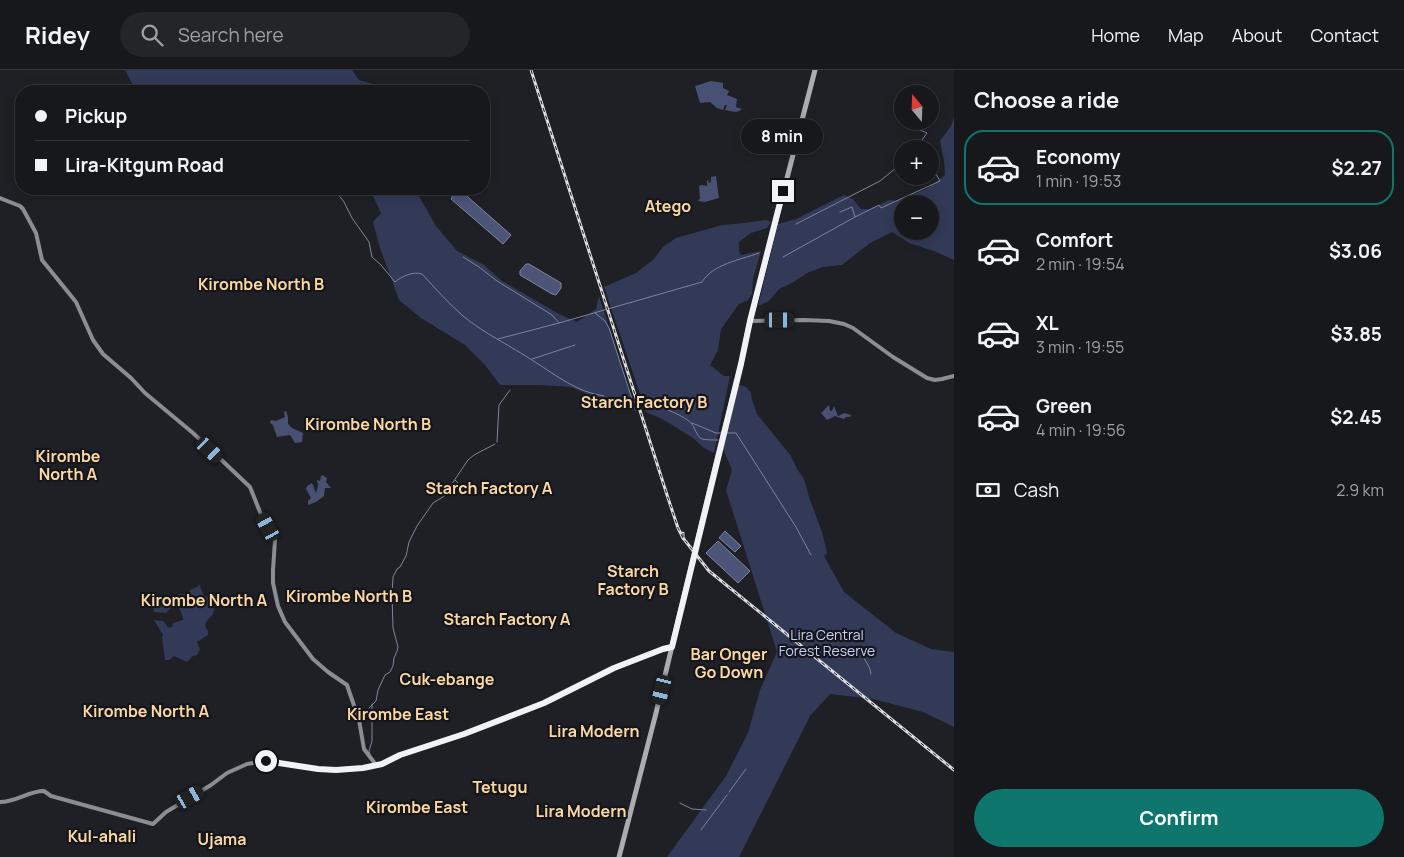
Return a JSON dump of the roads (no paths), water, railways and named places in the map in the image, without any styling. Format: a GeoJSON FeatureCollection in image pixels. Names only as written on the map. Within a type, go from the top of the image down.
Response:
{"type":"FeatureCollection","features":[{"type":"Feature","properties":{"kind":"main road"},"geometry":{"type":"LineString","coordinates":[[619,857],[655,717],[750,321],[814,70]]}},
{"type":"Feature","properties":{"kind":"street"},"geometry":{"type":"LineString","coordinates":[[0,198],[23,209],[36,233],[42,260],[76,302],[93,340],[103,354],[145,393],[193,433],[250,487],[262,518],[275,540],[273,583],[282,616],[313,659],[347,685],[357,716],[364,749],[376,765]]}},
{"type":"Feature","properties":{"kind":"street"},"geometry":{"type":"LineString","coordinates":[[750,321],[804,320],[837,322],[853,328],[893,357],[927,378],[934,380],[954,376]]}},
{"type":"Feature","properties":{"kind":"street"},"geometry":{"type":"LineString","coordinates":[[0,802],[16,800],[34,792],[44,791],[51,796],[153,824],[166,812],[227,773],[247,764],[266,761],[336,770],[363,768],[382,764],[400,755],[512,716],[554,699],[592,678],[622,665],[672,647]]}},
{"type":"Feature","properties":{"kind":"waterway"},"geometry":{"type":"LineString","coordinates":[[920,130],[927,133],[922,140]]}},
{"type":"Feature","properties":{"kind":"waterway"},"geometry":{"type":"LineString","coordinates":[[796,224],[880,181],[894,170]]}},
{"type":"Feature","properties":{"kind":"waterway"},"geometry":{"type":"LineString","coordinates":[[840,212],[852,207],[855,217],[879,205],[881,208],[931,185]]}},
{"type":"Feature","properties":{"kind":"waterway"},"geometry":{"type":"LineString","coordinates":[[339,195],[369,242],[372,257],[395,282],[408,275],[422,274],[457,311],[480,329],[568,383],[585,391],[604,396],[603,398],[608,401]]}},
{"type":"Feature","properties":{"kind":"waterway"},"geometry":{"type":"LineString","coordinates":[[783,257],[855,217]]}},
{"type":"Feature","properties":{"kind":"waterway"},"geometry":{"type":"LineString","coordinates":[[463,257],[497,281],[552,315],[559,323],[702,282],[720,267],[759,253]]}},
{"type":"Feature","properties":{"kind":"waterway"},"geometry":{"type":"LineString","coordinates":[[595,313],[605,321],[609,328],[633,402],[647,403],[672,412],[691,423],[698,436],[702,439],[718,440]]}},
{"type":"Feature","properties":{"kind":"waterway"},"geometry":{"type":"LineString","coordinates":[[498,339],[559,323]]}},
{"type":"Feature","properties":{"kind":"waterway"},"geometry":{"type":"LineString","coordinates":[[532,359],[575,345]]}},
{"type":"Feature","properties":{"kind":"waterway"},"geometry":{"type":"LineString","coordinates":[[497,442],[499,405],[510,390]]}},
{"type":"Feature","properties":{"kind":"waterway"},"geometry":{"type":"LineString","coordinates":[[692,423],[716,433],[721,433]]}},
{"type":"Feature","properties":{"kind":"waterway"},"geometry":{"type":"LineString","coordinates":[[726,433],[736,433],[796,527],[811,555]]}},
{"type":"Feature","properties":{"kind":"waterway"},"geometry":{"type":"LineString","coordinates":[[369,708],[376,701],[378,690],[385,675],[390,672],[393,666],[398,647],[393,628],[393,577],[406,556],[409,542],[417,526],[433,503],[443,497],[468,460],[495,444]]}},
{"type":"Feature","properties":{"kind":"waterway"},"geometry":{"type":"LineString","coordinates":[[455,480],[469,495],[475,492]]}},
{"type":"Feature","properties":{"kind":"waterway"},"geometry":{"type":"LineString","coordinates":[[862,654],[870,668],[871,674]]}},
{"type":"Feature","properties":{"kind":"waterway"},"geometry":{"type":"LineString","coordinates":[[372,704],[372,713]]}},
{"type":"Feature","properties":{"kind":"waterway"},"geometry":{"type":"LineString","coordinates":[[370,754],[372,716]]}},
{"type":"Feature","properties":{"kind":"waterway"},"geometry":{"type":"LineString","coordinates":[[729,792],[746,769]]}},
{"type":"Feature","properties":{"kind":"waterway"},"geometry":{"type":"LineString","coordinates":[[701,830],[727,795]]}},
{"type":"Feature","properties":{"kind":"waterway"},"geometry":{"type":"LineString","coordinates":[[680,803],[692,809],[706,810]]}},
{"type":"Feature","properties":{"kind":"railway"},"geometry":{"type":"LineString","coordinates":[[531,70],[668,498],[683,538]]}},
{"type":"Feature","properties":{"kind":"railway"},"geometry":{"type":"LineString","coordinates":[[683,533],[683,538],[709,571],[954,770]]}},
{"type":"Feature","properties":{"kind":"district","name":"Atego"},"geometry":{"type":"Point","coordinates":[668,206]}},
{"type":"Feature","properties":{"kind":"district","name":"Kirombe North B"},"geometry":{"type":"Point","coordinates":[261,284]}},
{"type":"Feature","properties":{"kind":"district","name":"Starch Factory B"},"geometry":{"type":"Point","coordinates":[644,402]}},
{"type":"Feature","properties":{"kind":"district","name":"Kirombe North B"},"geometry":{"type":"Point","coordinates":[368,424]}},
{"type":"Feature","properties":{"kind":"district","name":"Kirombe North A"},"geometry":{"type":"Point","coordinates":[68,465]}},
{"type":"Feature","properties":{"kind":"district","name":"Starch Factory A"},"geometry":{"type":"Point","coordinates":[489,488]}},
{"type":"Feature","properties":{"kind":"district","name":"Starch Factory B"},"geometry":{"type":"Point","coordinates":[633,580]}},
{"type":"Feature","properties":{"kind":"district","name":"Kirombe North B"},"geometry":{"type":"Point","coordinates":[349,596]}},
{"type":"Feature","properties":{"kind":"district","name":"Kirombe North A"},"geometry":{"type":"Point","coordinates":[204,600]}},
{"type":"Feature","properties":{"kind":"district","name":"Starch Factory A"},"geometry":{"type":"Point","coordinates":[507,619]}},
{"type":"Feature","properties":{"kind":"district","name":"Bar Onger Go Down"},"geometry":{"type":"Point","coordinates":[729,663]}},
{"type":"Feature","properties":{"kind":"district","name":"Cuk-ebange"},"geometry":{"type":"Point","coordinates":[447,679]}},
{"type":"Feature","properties":{"kind":"district","name":"Kirombe North A"},"geometry":{"type":"Point","coordinates":[146,711]}},
{"type":"Feature","properties":{"kind":"district","name":"Kirombe East"},"geometry":{"type":"Point","coordinates":[398,714]}},
{"type":"Feature","properties":{"kind":"district","name":"Lira Modern"},"geometry":{"type":"Point","coordinates":[594,731]}},
{"type":"Feature","properties":{"kind":"district","name":"Tetugu"},"geometry":{"type":"Point","coordinates":[500,787]}},
{"type":"Feature","properties":{"kind":"district","name":"Kirombe East"},"geometry":{"type":"Point","coordinates":[417,807]}},
{"type":"Feature","properties":{"kind":"district","name":"Lira Modern"},"geometry":{"type":"Point","coordinates":[581,811]}},
{"type":"Feature","properties":{"kind":"district","name":"Kul-ahali"},"geometry":{"type":"Point","coordinates":[102,836]}},
{"type":"Feature","properties":{"kind":"district","name":"Ujama"},"geometry":{"type":"Point","coordinates":[222,839]}},
{"type":"Feature","properties":{"kind":"park label","name":"Lira Central Forest Reserve"},"geometry":{"type":"Point","coordinates":[827,644]}}]}
